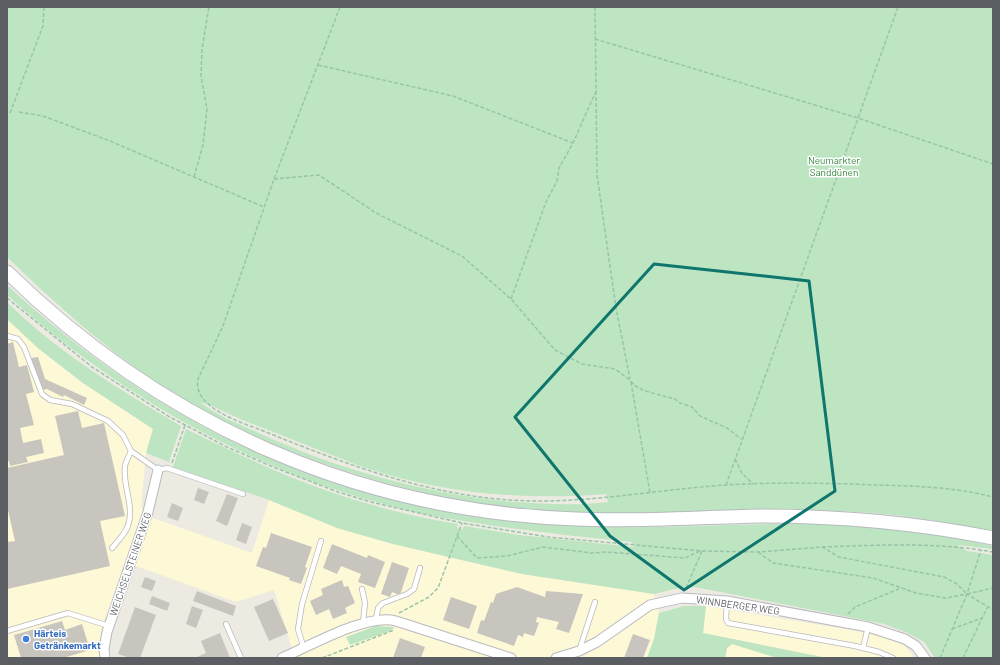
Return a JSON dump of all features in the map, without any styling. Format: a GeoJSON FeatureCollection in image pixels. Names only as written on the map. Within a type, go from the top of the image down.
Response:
{"type":"FeatureCollection","features":[{"type":"Feature","properties":{"kind":"main road"},"geometry":{"type":"LineString","coordinates":[[7,272],[48,310],[91,345],[174,402],[224,429],[277,454],[319,470],[374,488],[448,506],[535,517],[613,520],[761,516],[824,517],[919,525],[993,538]]}},
{"type":"Feature","properties":{"kind":"street","name":"WEICHSELSTEINER WEG"},"geometry":{"type":"LineString","coordinates":[[105,658],[105,640],[150,505],[158,470]]}},
{"type":"Feature","properties":{"kind":"street","name":"WINNBERGER WEG"},"geometry":{"type":"LineString","coordinates":[[556,658],[579,651],[597,642],[650,605],[682,598],[727,602],[868,627],[905,639],[916,646],[925,658]]}},
{"type":"Feature","properties":{"kind":"street"},"geometry":{"type":"LineString","coordinates":[[282,658],[363,623],[387,619],[511,658]]}},
{"type":"Feature","properties":{"kind":"lane"},"geometry":{"type":"LineString","coordinates":[[7,336],[18,339],[24,346],[42,394],[50,400],[72,404],[108,421],[123,435],[131,451],[158,470],[164,468],[170,469],[244,494]]}},
{"type":"Feature","properties":{"kind":"lane"},"geometry":{"type":"LineString","coordinates":[[112,548],[127,528],[130,519],[130,507],[125,480],[125,465],[131,451]]}},
{"type":"Feature","properties":{"kind":"lane"},"geometry":{"type":"LineString","coordinates":[[304,649],[298,629],[302,604],[321,541]]}},
{"type":"Feature","properties":{"kind":"lane"},"geometry":{"type":"LineString","coordinates":[[376,620],[378,608],[382,603],[407,594],[414,589],[420,568]]}},
{"type":"Feature","properties":{"kind":"lane"},"geometry":{"type":"LineString","coordinates":[[362,589],[365,603],[363,623]]}},
{"type":"Feature","properties":{"kind":"lane"},"geometry":{"type":"LineString","coordinates":[[579,651],[595,602]]}},
{"type":"Feature","properties":{"kind":"lane"},"geometry":{"type":"LineString","coordinates":[[727,602],[726,619],[728,623],[863,648],[893,658]]}},
{"type":"Feature","properties":{"kind":"lane"},"geometry":{"type":"LineString","coordinates":[[7,631],[68,613],[109,626]]}},
{"type":"Feature","properties":{"kind":"lane"},"geometry":{"type":"LineString","coordinates":[[226,624],[241,658]]}},
{"type":"Feature","properties":{"kind":"lane"},"geometry":{"type":"LineString","coordinates":[[863,648],[868,627]]}},
{"type":"Feature","properties":{"kind":"path"},"geometry":{"type":"LineString","coordinates":[[10,113],[43,26],[44,7]]}},
{"type":"Feature","properties":{"kind":"path"},"geometry":{"type":"LineString","coordinates":[[194,177],[203,145],[207,109],[201,76],[202,49],[208,7]]}},
{"type":"Feature","properties":{"kind":"path"},"geometry":{"type":"LineString","coordinates":[[340,7],[274,179],[223,326],[198,379],[196,385],[198,393],[205,401],[220,412],[242,422],[349,465],[398,480],[436,489],[536,501],[578,500],[726,485],[808,482],[927,486],[993,497]]}},
{"type":"Feature","properties":{"kind":"path"},"geometry":{"type":"LineString","coordinates":[[595,7],[597,175],[616,308],[650,493]]}},
{"type":"Feature","properties":{"kind":"path"},"geometry":{"type":"LineString","coordinates":[[726,485],[734,458],[898,7]]}},
{"type":"Feature","properties":{"kind":"path"},"geometry":{"type":"LineString","coordinates":[[595,40],[858,118],[993,164]]}},
{"type":"Feature","properties":{"kind":"path"},"geometry":{"type":"LineString","coordinates":[[318,65],[453,96],[573,143]]}},
{"type":"Feature","properties":{"kind":"path"},"geometry":{"type":"LineString","coordinates":[[511,299],[546,202],[557,181],[559,168],[573,143],[596,91]]}},
{"type":"Feature","properties":{"kind":"path"},"geometry":{"type":"LineString","coordinates":[[19,112],[43,116],[110,141],[264,207]]}},
{"type":"Feature","properties":{"kind":"path"},"geometry":{"type":"LineString","coordinates":[[274,179],[319,174],[376,213],[462,256],[511,299],[555,350],[582,364],[615,369],[630,380],[635,386],[645,391],[676,399],[680,403],[692,407],[700,416],[727,428],[741,439]]}},
{"type":"Feature","properties":{"kind":"path"},"geometry":{"type":"LineString","coordinates":[[7,298],[60,343],[92,367],[135,396],[185,425],[274,468],[338,492],[398,510],[462,523],[548,536],[702,551],[758,552],[886,544],[993,552]]}},
{"type":"Feature","properties":{"kind":"path"},"geometry":{"type":"LineString","coordinates":[[170,469],[185,425]]}},
{"type":"Feature","properties":{"kind":"path"},"geometry":{"type":"LineString","coordinates":[[734,458],[742,473],[754,484]]}},
{"type":"Feature","properties":{"kind":"path"},"geometry":{"type":"LineString","coordinates":[[387,619],[429,597],[438,588],[462,523]]}},
{"type":"Feature","properties":{"kind":"path"},"geometry":{"type":"LineString","coordinates":[[457,536],[477,558],[507,556],[543,547],[591,553],[606,552],[685,558],[702,551]]}},
{"type":"Feature","properties":{"kind":"path"},"geometry":{"type":"LineString","coordinates":[[822,547],[840,557],[944,577],[957,584],[967,594],[987,608],[993,610]]}},
{"type":"Feature","properties":{"kind":"path"},"geometry":{"type":"LineString","coordinates":[[940,658],[967,594],[981,550]]}},
{"type":"Feature","properties":{"kind":"path"},"geometry":{"type":"LineString","coordinates":[[682,598],[702,551]]}},
{"type":"Feature","properties":{"kind":"path"},"geometry":{"type":"LineString","coordinates":[[758,552],[773,563],[873,578],[916,593],[946,598],[993,588]]}},
{"type":"Feature","properties":{"kind":"path"},"geometry":{"type":"LineString","coordinates":[[841,621],[855,606],[901,588]]}},
{"type":"Feature","properties":{"kind":"path"},"geometry":{"type":"LineString","coordinates":[[963,658],[987,608]]}},
{"type":"Feature","properties":{"kind":"path"},"geometry":{"type":"LineString","coordinates":[[952,629],[982,618]]}},
{"type":"Feature","properties":{"kind":"path"},"geometry":{"type":"LineString","coordinates":[[322,658],[406,625]]}},
{"type":"Feature","properties":{"kind":"highlighted area"},"geometry":{"type":"Polygon","coordinates":[[[654,264],[809,281],[835,491],[684,590],[610,536],[515,417],[654,264]]]}},
{"type":"Feature","properties":{"kind":"shaded area"},"geometry":{"type":"Polygon","coordinates":[[[7,319],[39,349],[83,383],[153,429],[146,453],[141,508],[153,518],[252,553],[269,500],[337,528],[393,544],[522,574],[654,594],[659,613],[654,639],[647,658],[295,658],[274,590],[236,602],[125,562],[104,622],[99,658],[7,658],[7,319]]]}},
{"type":"Feature","properties":{"kind":"shaded area"},"geometry":{"type":"Polygon","coordinates":[[[706,606],[876,634],[904,645],[915,658],[827,658],[703,633],[706,606]]]}},
{"type":"Feature","properties":{"kind":"shaded area"},"geometry":{"type":"Polygon","coordinates":[[[732,644],[777,658],[725,658],[727,648],[732,644]]]}},
{"type":"Feature","properties":{"kind":"green space","name":"Neumarkter Sanddünen"},"geometry":{"type":"Polygon","coordinates":[[[7,7],[993,7],[993,531],[903,516],[834,511],[758,510],[607,513],[532,510],[460,500],[389,484],[319,462],[285,449],[226,423],[184,400],[127,362],[106,346],[65,311],[7,257],[7,7]],[[200,402],[228,419],[289,446],[352,469],[416,486],[448,493],[514,502],[573,504],[608,502],[606,494],[574,496],[510,495],[446,488],[414,481],[352,463],[200,402]]]}},
{"type":"Feature","properties":{"kind":"green space"},"geometry":{"type":"Polygon","coordinates":[[[7,285],[73,341],[142,390],[213,431],[287,465],[364,492],[444,511],[527,523],[614,527],[790,524],[860,526],[905,530],[993,546],[993,549],[957,545],[967,551],[993,555],[993,658],[935,658],[924,642],[908,633],[884,624],[695,587],[674,589],[654,594],[522,574],[393,544],[337,528],[269,500],[173,467],[186,429],[253,461],[322,489],[391,510],[458,524],[457,528],[462,530],[464,526],[519,535],[634,547],[632,542],[556,534],[455,520],[430,515],[372,501],[314,482],[259,460],[204,433],[152,403],[101,370],[53,334],[7,295],[7,285]]]}},
{"type":"Feature","properties":{"kind":"green space"},"geometry":{"type":"Polygon","coordinates":[[[7,302],[26,320],[68,354],[112,384],[181,426],[169,462],[146,453],[153,429],[83,383],[39,349],[7,319],[7,302]]]}},
{"type":"Feature","properties":{"kind":"green space"},"geometry":{"type":"Polygon","coordinates":[[[684,606],[706,606],[703,633],[827,658],[777,658],[732,644],[727,648],[725,658],[647,658],[654,639],[659,613],[684,606]]]}},
{"type":"Feature","properties":{"kind":"green space"},"geometry":{"type":"Polygon","coordinates":[[[376,626],[395,627],[390,631],[350,645],[346,637],[376,626]]]}},
{"type":"Feature","properties":{"kind":"building"},"geometry":{"type":"Polygon","coordinates":[[[13,342],[19,367],[27,365],[34,392],[26,394],[34,425],[20,428],[23,443],[41,439],[44,453],[26,457],[28,462],[10,466],[9,461],[7,461],[7,344],[13,342]]]}},
{"type":"Feature","properties":{"kind":"building"},"geometry":{"type":"Polygon","coordinates":[[[38,357],[45,379],[87,398],[84,405],[64,395],[63,397],[47,389],[43,390],[31,358],[38,357]]]}},
{"type":"Feature","properties":{"kind":"building"},"geometry":{"type":"Polygon","coordinates":[[[78,411],[82,428],[104,423],[125,516],[100,521],[110,566],[7,589],[7,542],[15,541],[7,506],[7,468],[64,455],[55,416],[78,411]]]}},
{"type":"Feature","properties":{"kind":"building"},"geometry":{"type":"Polygon","coordinates":[[[198,488],[209,492],[204,504],[194,500],[198,488]]]}},
{"type":"Feature","properties":{"kind":"building"},"geometry":{"type":"Polygon","coordinates":[[[227,494],[238,498],[227,526],[216,521],[227,494]]]}},
{"type":"Feature","properties":{"kind":"building"},"geometry":{"type":"Polygon","coordinates":[[[172,503],[183,508],[178,521],[167,517],[172,503]]]}},
{"type":"Feature","properties":{"kind":"building"},"geometry":{"type":"Polygon","coordinates":[[[242,523],[252,527],[246,544],[236,540],[242,523]]]}},
{"type":"Feature","properties":{"kind":"building"},"geometry":{"type":"Polygon","coordinates":[[[271,533],[312,547],[301,584],[289,580],[290,578],[256,566],[263,547],[266,548],[271,533]]]}},
{"type":"Feature","properties":{"kind":"building"},"geometry":{"type":"Polygon","coordinates":[[[332,544],[367,558],[368,555],[385,562],[375,588],[358,582],[361,574],[341,566],[337,574],[323,568],[332,544]]]}},
{"type":"Feature","properties":{"kind":"building"},"geometry":{"type":"Polygon","coordinates":[[[392,562],[409,568],[400,595],[392,592],[390,597],[381,594],[392,562]]]}},
{"type":"Feature","properties":{"kind":"building"},"geometry":{"type":"Polygon","coordinates":[[[145,577],[156,581],[152,591],[141,587],[145,577]]]}},
{"type":"Feature","properties":{"kind":"building"},"geometry":{"type":"Polygon","coordinates":[[[342,580],[344,587],[348,586],[355,603],[345,608],[347,613],[333,619],[329,609],[316,615],[310,601],[323,595],[321,589],[342,580]]]}},
{"type":"Feature","properties":{"kind":"building"},"geometry":{"type":"Polygon","coordinates":[[[517,587],[545,597],[546,591],[583,594],[569,633],[556,629],[559,622],[537,617],[536,622],[539,623],[534,636],[524,633],[523,637],[518,635],[514,646],[477,633],[481,620],[484,621],[491,602],[493,603],[496,594],[517,587]]]}},
{"type":"Feature","properties":{"kind":"building"},"geometry":{"type":"Polygon","coordinates":[[[197,591],[236,606],[233,616],[193,601],[197,591]]]}},
{"type":"Feature","properties":{"kind":"building"},"geometry":{"type":"Polygon","coordinates":[[[152,596],[170,603],[167,611],[149,604],[152,596]]]}},
{"type":"Feature","properties":{"kind":"building"},"geometry":{"type":"Polygon","coordinates":[[[451,597],[477,606],[469,629],[443,620],[451,597]]]}},
{"type":"Feature","properties":{"kind":"building"},"geometry":{"type":"Polygon","coordinates":[[[273,599],[288,633],[269,641],[254,607],[273,599]]]}},
{"type":"Feature","properties":{"kind":"building"},"geometry":{"type":"Polygon","coordinates":[[[192,606],[203,610],[196,628],[186,624],[192,606]]]}},
{"type":"Feature","properties":{"kind":"building"},"geometry":{"type":"Polygon","coordinates":[[[135,607],[156,615],[140,658],[130,658],[118,654],[135,607]]]}},
{"type":"Feature","properties":{"kind":"building"},"geometry":{"type":"Polygon","coordinates":[[[62,621],[65,630],[82,624],[90,650],[63,658],[21,658],[14,635],[62,621]]]}},
{"type":"Feature","properties":{"kind":"building"},"geometry":{"type":"Polygon","coordinates":[[[220,633],[230,658],[195,658],[206,653],[201,641],[220,633]]]}},
{"type":"Feature","properties":{"kind":"building"},"geometry":{"type":"Polygon","coordinates":[[[633,634],[650,640],[643,658],[624,658],[633,634]]]}},
{"type":"Feature","properties":{"kind":"building"},"geometry":{"type":"Polygon","coordinates":[[[400,638],[425,647],[421,658],[393,658],[400,638]]]}},
{"type":"Feature","properties":{"kind":"place","name":"Härteis Getränkemarkt"},"geometry":{"type":"Point","coordinates":[26,639]}}]}
